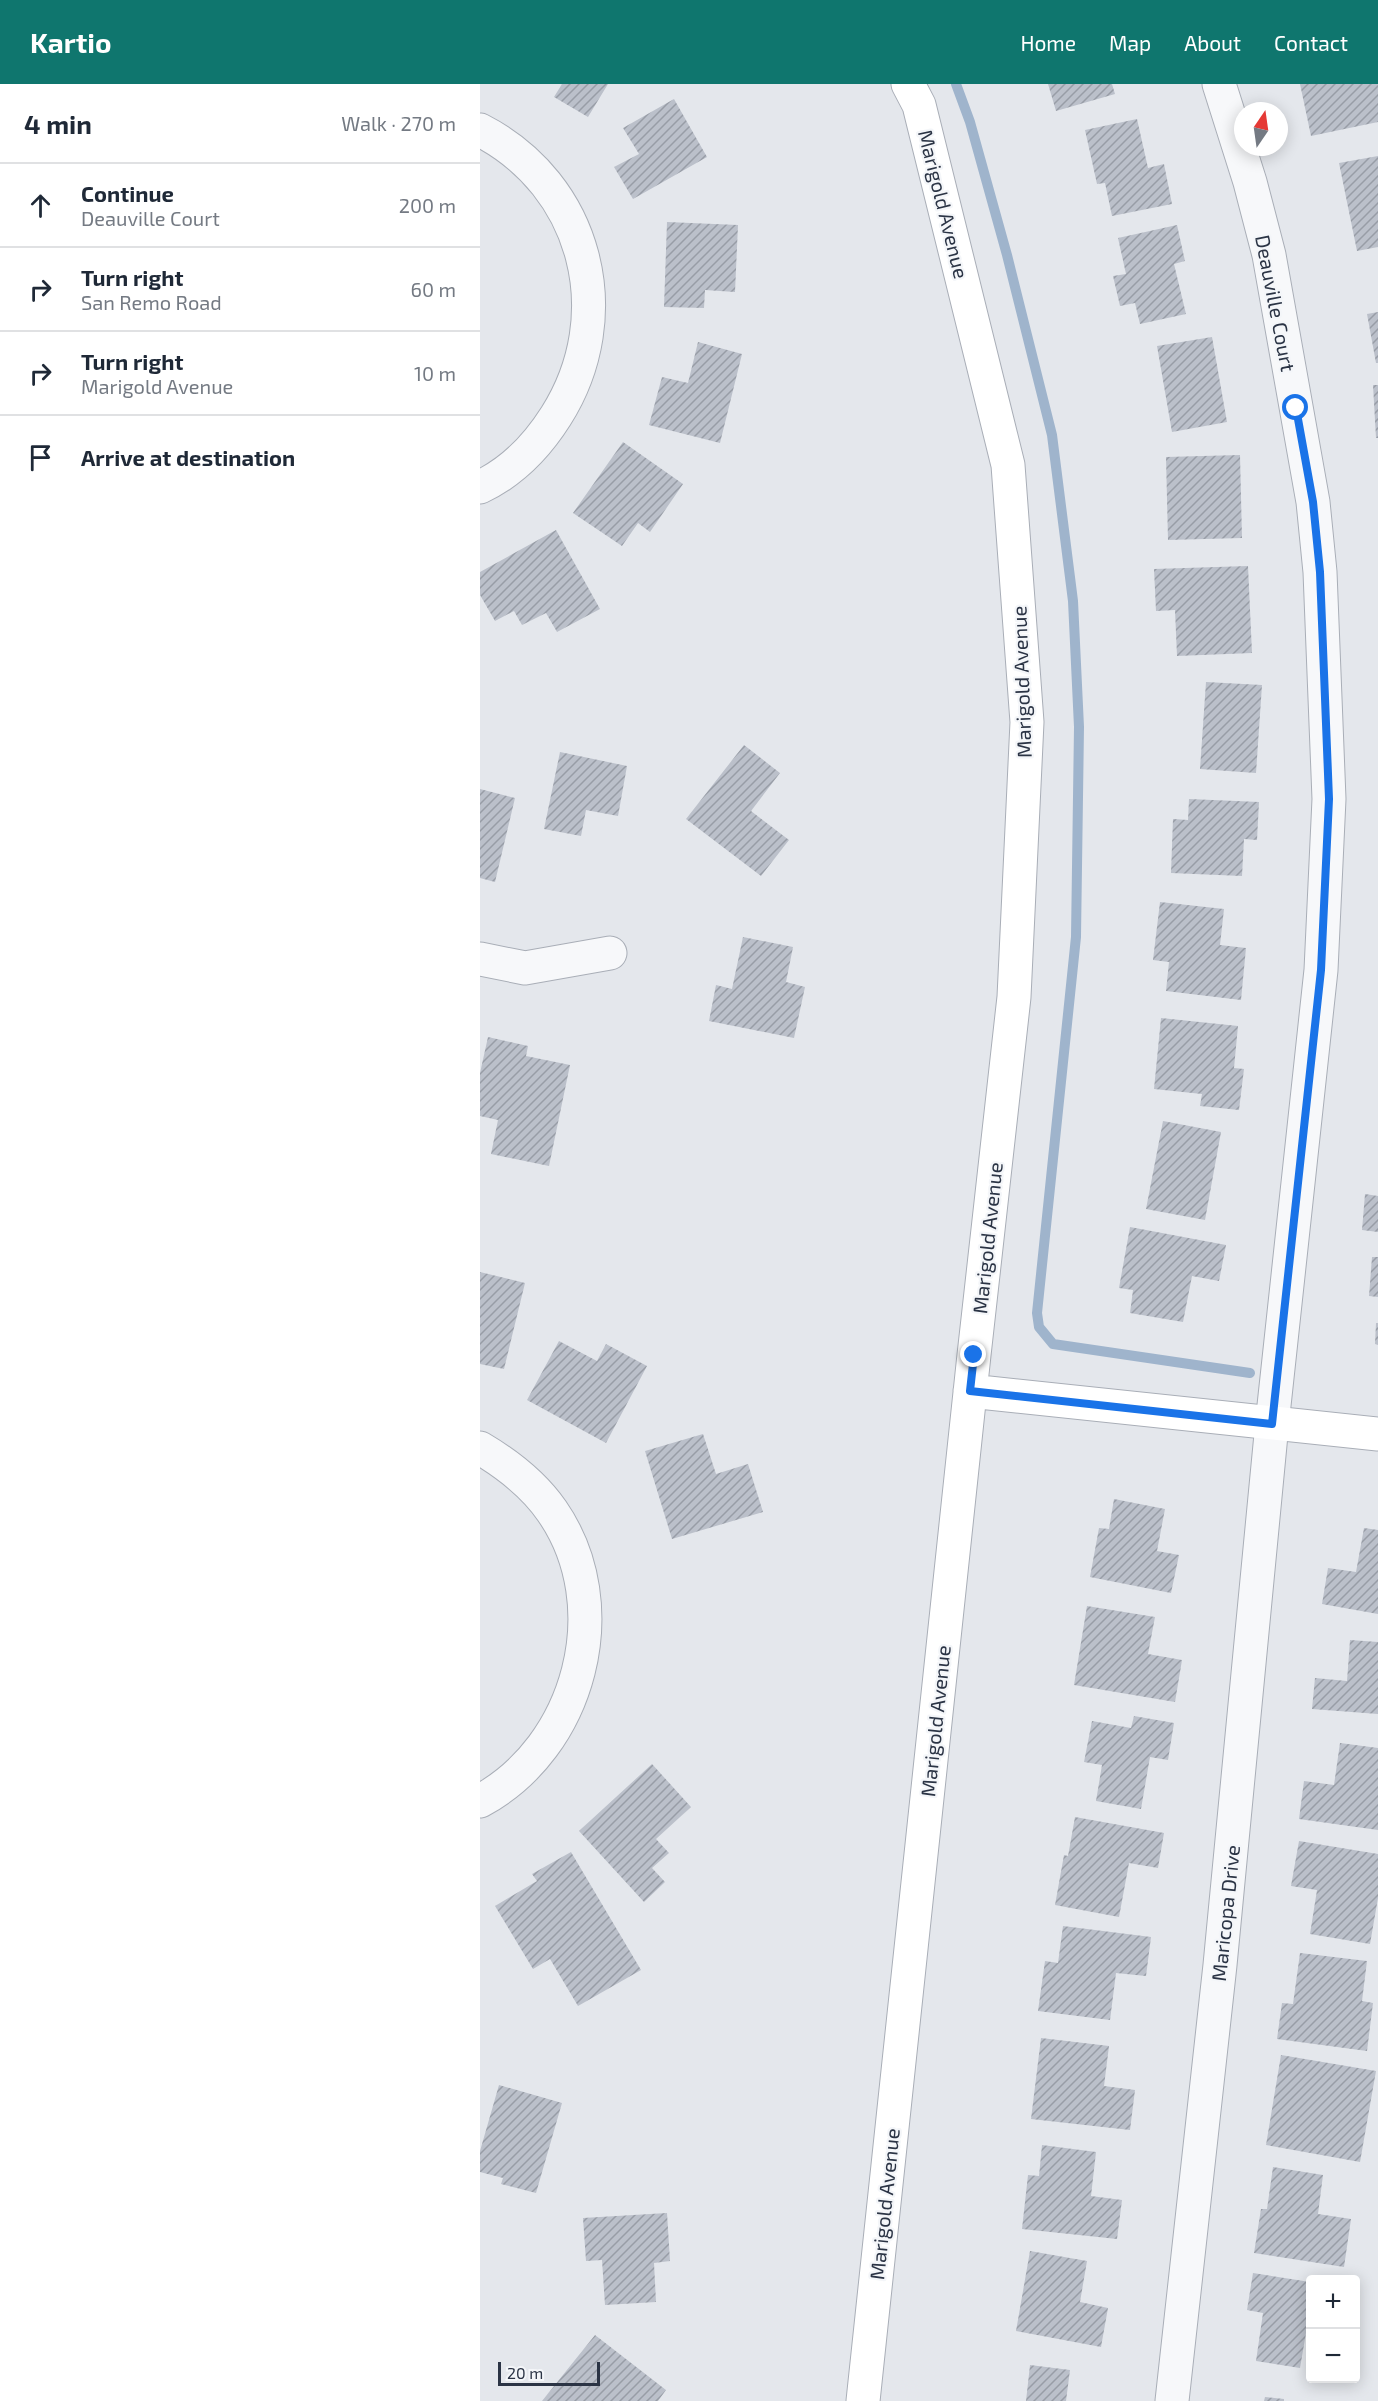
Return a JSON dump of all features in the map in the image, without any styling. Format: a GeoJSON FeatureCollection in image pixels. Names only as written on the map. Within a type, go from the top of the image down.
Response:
{"type":"FeatureCollection","features":[{"type":"Feature","properties":{"kind":"main road","name":"Marigold Avenue"},"geometry":{"type":"LineString","coordinates":[[863,2401],[1014,998],[1027,722],[1008,465],[919,105],[908,84]]}},
{"type":"Feature","properties":{"kind":"main road"},"geometry":{"type":"LineString","coordinates":[[970,1391],[1378,1434]]}},
{"type":"Feature","properties":{"kind":"street","name":"Deauville Court"},"geometry":{"type":"LineString","coordinates":[[1219,84],[1251,182],[1269,255],[1313,502],[1320,572],[1327,714],[1329,799],[1321,970],[1272,1424]]}},
{"type":"Feature","properties":{"kind":"street"},"geometry":{"type":"LineString","coordinates":[[480,130],[517,152],[535,168],[554,192],[569,219],[584,264],[589,312],[581,360],[563,404],[531,449],[509,470],[480,487]]}},
{"type":"Feature","properties":{"kind":"street"},"geometry":{"type":"LineString","coordinates":[[480,959],[525,968],[610,953]]}},
{"type":"Feature","properties":{"kind":"street","name":"Maricopa Drive"},"geometry":{"type":"LineString","coordinates":[[1172,2401],[1220,1965],[1272,1424]]}},
{"type":"Feature","properties":{"kind":"street"},"geometry":{"type":"LineString","coordinates":[[480,1448],[531,1486],[553,1512],[568,1540],[577,1564],[584,1613],[584,1643],[578,1677],[567,1706],[550,1736],[531,1761],[508,1782],[480,1801]]}},
{"type":"Feature","properties":{"kind":"building"},"geometry":{"type":"Polygon","coordinates":[[[562,84],[608,84],[588,117],[554,97],[562,84]]]}},
{"type":"Feature","properties":{"kind":"building"},"geometry":{"type":"Polygon","coordinates":[[[1048,84],[1112,84],[1115,94],[1056,111],[1048,84]]]}},
{"type":"Feature","properties":{"kind":"building"},"geometry":{"type":"Polygon","coordinates":[[[1300,84],[1378,84],[1378,122],[1311,136],[1300,84]]]}},
{"type":"Feature","properties":{"kind":"building"},"geometry":{"type":"Polygon","coordinates":[[[674,99],[707,157],[633,199],[614,167],[639,154],[623,128],[674,99]]]}},
{"type":"Feature","properties":{"kind":"building"},"geometry":{"type":"Polygon","coordinates":[[[1137,119],[1148,168],[1164,164],[1172,204],[1112,216],[1105,183],[1097,184],[1085,130],[1137,119]]]}},
{"type":"Feature","properties":{"kind":"building"},"geometry":{"type":"Polygon","coordinates":[[[1378,156],[1378,247],[1357,251],[1339,163],[1378,156]]]}},
{"type":"Feature","properties":{"kind":"building"},"geometry":{"type":"Polygon","coordinates":[[[667,222],[738,225],[735,292],[705,290],[704,308],[664,307],[667,222]]]}},
{"type":"Feature","properties":{"kind":"building"},"geometry":{"type":"Polygon","coordinates":[[[1177,225],[1185,261],[1174,264],[1186,314],[1140,324],[1135,303],[1120,306],[1113,276],[1126,274],[1118,238],[1177,225]]]}},
{"type":"Feature","properties":{"kind":"building"},"geometry":{"type":"Polygon","coordinates":[[[1378,312],[1378,363],[1376,363],[1367,314],[1378,312]]]}},
{"type":"Feature","properties":{"kind":"building"},"geometry":{"type":"Polygon","coordinates":[[[1212,337],[1227,422],[1172,432],[1157,346],[1212,337]]]}},
{"type":"Feature","properties":{"kind":"building"},"geometry":{"type":"Polygon","coordinates":[[[698,342],[742,354],[720,443],[649,425],[662,377],[688,383],[698,342]]]}},
{"type":"Feature","properties":{"kind":"building"},"geometry":{"type":"Polygon","coordinates":[[[1373,385],[1378,385],[1378,438],[1376,438],[1373,385]]]}},
{"type":"Feature","properties":{"kind":"building"},"geometry":{"type":"Polygon","coordinates":[[[623,442],[683,484],[650,532],[638,523],[622,546],[573,513],[623,442]]]}},
{"type":"Feature","properties":{"kind":"building"},"geometry":{"type":"Polygon","coordinates":[[[1240,455],[1242,538],[1168,540],[1166,457],[1240,455]]]}},
{"type":"Feature","properties":{"kind":"building"},"geometry":{"type":"Polygon","coordinates":[[[556,530],[600,609],[557,632],[546,613],[522,625],[514,611],[495,621],[480,595],[480,572],[556,530]]]}},
{"type":"Feature","properties":{"kind":"building"},"geometry":{"type":"Polygon","coordinates":[[[1248,566],[1252,653],[1177,656],[1175,610],[1156,611],[1154,569],[1248,566]]]}},
{"type":"Feature","properties":{"kind":"building"},"geometry":{"type":"Polygon","coordinates":[[[1206,682],[1262,685],[1256,773],[1200,769],[1206,682]]]}},
{"type":"Feature","properties":{"kind":"building"},"geometry":{"type":"Polygon","coordinates":[[[744,745],[780,773],[751,811],[789,840],[761,876],[686,819],[744,745]]]}},
{"type":"Feature","properties":{"kind":"building"},"geometry":{"type":"Polygon","coordinates":[[[560,752],[627,766],[618,816],[586,810],[581,836],[544,829],[560,752]]]}},
{"type":"Feature","properties":{"kind":"building"},"geometry":{"type":"Polygon","coordinates":[[[480,789],[515,798],[495,882],[480,878],[480,789]]]}},
{"type":"Feature","properties":{"kind":"building"},"geometry":{"type":"Polygon","coordinates":[[[1189,799],[1259,802],[1257,840],[1244,839],[1242,876],[1171,873],[1173,819],[1188,820],[1189,799]]]}},
{"type":"Feature","properties":{"kind":"building"},"geometry":{"type":"Polygon","coordinates":[[[1160,902],[1224,909],[1220,945],[1246,948],[1241,1000],[1166,991],[1169,962],[1153,960],[1160,902]]]}},
{"type":"Feature","properties":{"kind":"building"},"geometry":{"type":"Polygon","coordinates":[[[743,937],[793,947],[786,982],[805,987],[794,1038],[709,1021],[716,985],[732,989],[743,937]]]}},
{"type":"Feature","properties":{"kind":"building"},"geometry":{"type":"Polygon","coordinates":[[[1161,1018],[1238,1026],[1234,1068],[1244,1069],[1239,1110],[1200,1106],[1202,1094],[1154,1089],[1161,1018]]]}},
{"type":"Feature","properties":{"kind":"building"},"geometry":{"type":"Polygon","coordinates":[[[488,1037],[528,1046],[526,1056],[570,1065],[549,1166],[491,1154],[498,1120],[480,1116],[480,1073],[488,1037]]]}},
{"type":"Feature","properties":{"kind":"building"},"geometry":{"type":"Polygon","coordinates":[[[1163,1121],[1221,1132],[1205,1220],[1146,1209],[1163,1121]]]}},
{"type":"Feature","properties":{"kind":"building"},"geometry":{"type":"Polygon","coordinates":[[[1365,1194],[1378,1196],[1378,1232],[1362,1230],[1365,1194]]]}},
{"type":"Feature","properties":{"kind":"building"},"geometry":{"type":"Polygon","coordinates":[[[1130,1227],[1226,1245],[1219,1281],[1192,1276],[1183,1322],[1130,1313],[1133,1290],[1119,1288],[1130,1227]]]}},
{"type":"Feature","properties":{"kind":"building"},"geometry":{"type":"Polygon","coordinates":[[[1372,1257],[1378,1257],[1378,1297],[1369,1296],[1372,1257]]]}},
{"type":"Feature","properties":{"kind":"building"},"geometry":{"type":"Polygon","coordinates":[[[480,1272],[525,1283],[504,1369],[480,1364],[480,1272]]]}},
{"type":"Feature","properties":{"kind":"building"},"geometry":{"type":"Polygon","coordinates":[[[1376,1323],[1378,1323],[1378,1345],[1375,1344],[1376,1323]]]}},
{"type":"Feature","properties":{"kind":"building"},"geometry":{"type":"Polygon","coordinates":[[[559,1341],[597,1361],[606,1344],[647,1366],[606,1443],[527,1400],[559,1341]]]}},
{"type":"Feature","properties":{"kind":"building"},"geometry":{"type":"Polygon","coordinates":[[[703,1434],[716,1474],[748,1464],[763,1512],[672,1539],[645,1451],[703,1434]]]}},
{"type":"Feature","properties":{"kind":"building"},"geometry":{"type":"Polygon","coordinates":[[[1114,1499],[1165,1509],[1157,1551],[1179,1555],[1171,1593],[1090,1577],[1099,1528],[1109,1529],[1114,1499]]]}},
{"type":"Feature","properties":{"kind":"building"},"geometry":{"type":"Polygon","coordinates":[[[1364,1528],[1378,1530],[1378,1614],[1322,1604],[1328,1568],[1356,1572],[1364,1528]]]}},
{"type":"Feature","properties":{"kind":"building"},"geometry":{"type":"Polygon","coordinates":[[[1087,1606],[1155,1617],[1148,1654],[1182,1660],[1175,1702],[1074,1685],[1087,1606]]]}},
{"type":"Feature","properties":{"kind":"building"},"geometry":{"type":"Polygon","coordinates":[[[1350,1640],[1378,1642],[1378,1714],[1312,1709],[1315,1678],[1347,1681],[1350,1640]]]}},
{"type":"Feature","properties":{"kind":"building"},"geometry":{"type":"Polygon","coordinates":[[[1134,1716],[1174,1723],[1168,1760],[1150,1757],[1141,1809],[1096,1801],[1102,1765],[1084,1762],[1092,1721],[1131,1728],[1134,1716]]]}},
{"type":"Feature","properties":{"kind":"building"},"geometry":{"type":"Polygon","coordinates":[[[1340,1743],[1378,1748],[1378,1830],[1299,1819],[1304,1781],[1334,1785],[1340,1743]]]}},
{"type":"Feature","properties":{"kind":"building"},"geometry":{"type":"Polygon","coordinates":[[[652,1764],[691,1807],[656,1839],[669,1853],[652,1868],[665,1882],[644,1902],[579,1831],[652,1764]]]}},
{"type":"Feature","properties":{"kind":"building"},"geometry":{"type":"Polygon","coordinates":[[[1075,1817],[1164,1833],[1158,1868],[1129,1863],[1119,1917],[1055,1905],[1064,1855],[1068,1856],[1075,1817]]]}},
{"type":"Feature","properties":{"kind":"building"},"geometry":{"type":"Polygon","coordinates":[[[1299,1841],[1378,1854],[1378,1898],[1370,1944],[1310,1934],[1317,1890],[1291,1886],[1299,1841]]]}},
{"type":"Feature","properties":{"kind":"building"},"geometry":{"type":"Polygon","coordinates":[[[571,1852],[641,1970],[578,2006],[550,1959],[533,1969],[495,1906],[537,1881],[532,1874],[571,1852]]]}},
{"type":"Feature","properties":{"kind":"building"},"geometry":{"type":"Polygon","coordinates":[[[1063,1926],[1151,1937],[1146,1976],[1116,1973],[1110,2020],[1038,2011],[1045,1961],[1058,1963],[1063,1926]]]}},
{"type":"Feature","properties":{"kind":"building"},"geometry":{"type":"Polygon","coordinates":[[[1300,1953],[1367,1961],[1362,2001],[1373,2003],[1367,2051],[1277,2039],[1282,2003],[1293,2004],[1300,1953]]]}},
{"type":"Feature","properties":{"kind":"building"},"geometry":{"type":"Polygon","coordinates":[[[1041,2038],[1109,2046],[1104,2086],[1135,2090],[1130,2130],[1031,2119],[1041,2038]]]}},
{"type":"Feature","properties":{"kind":"building"},"geometry":{"type":"Polygon","coordinates":[[[1281,2055],[1376,2071],[1360,2162],[1266,2145],[1281,2055]]]}},
{"type":"Feature","properties":{"kind":"building"},"geometry":{"type":"Polygon","coordinates":[[[499,2085],[562,2103],[536,2193],[501,2184],[503,2178],[480,2172],[480,2151],[499,2085]]]}},
{"type":"Feature","properties":{"kind":"building"},"geometry":{"type":"Polygon","coordinates":[[[1042,2145],[1096,2152],[1091,2196],[1122,2200],[1117,2239],[1022,2229],[1028,2175],[1039,2176],[1042,2145]]]}},
{"type":"Feature","properties":{"kind":"building"},"geometry":{"type":"Polygon","coordinates":[[[1273,2167],[1323,2175],[1318,2214],[1351,2219],[1344,2267],[1254,2253],[1261,2209],[1267,2209],[1273,2167]]]}},
{"type":"Feature","properties":{"kind":"building"},"geometry":{"type":"Polygon","coordinates":[[[667,2213],[670,2261],[654,2263],[656,2302],[605,2305],[602,2260],[586,2261],[583,2218],[667,2213]]]}},
{"type":"Feature","properties":{"kind":"building"},"geometry":{"type":"Polygon","coordinates":[[[1030,2251],[1087,2261],[1080,2302],[1108,2308],[1101,2347],[1016,2331],[1030,2251]]]}},
{"type":"Feature","properties":{"kind":"building"},"geometry":{"type":"Polygon","coordinates":[[[1253,2273],[1306,2281],[1306,2333],[1300,2368],[1256,2361],[1263,2313],[1247,2310],[1253,2273]]]}},
{"type":"Feature","properties":{"kind":"building"},"geometry":{"type":"Polygon","coordinates":[[[595,2335],[666,2390],[658,2401],[542,2401],[595,2335]]]}},
{"type":"Feature","properties":{"kind":"building"},"geometry":{"type":"Polygon","coordinates":[[[1030,2365],[1070,2370],[1066,2401],[1026,2401],[1030,2365]]]}},
{"type":"Feature","properties":{"kind":"building"},"geometry":{"type":"Polygon","coordinates":[[[1265,2397],[1284,2399],[1284,2401],[1264,2401],[1265,2397]]]}},
{"type":"Feature","properties":{"kind":"waterway"},"geometry":{"type":"LineString","coordinates":[[956,84],[970,122],[1007,255],[1052,435],[1073,601],[1079,727],[1076,937],[1037,1313],[1039,1327],[1053,1344],[1250,1373]]}},
{"type":"Feature","properties":{"kind":"route"},"geometry":{"type":"LineString","coordinates":[[974,1355],[970,1391],[1272,1424],[1321,970],[1329,799],[1320,572],[1313,502],[1296,408]]}}]}
